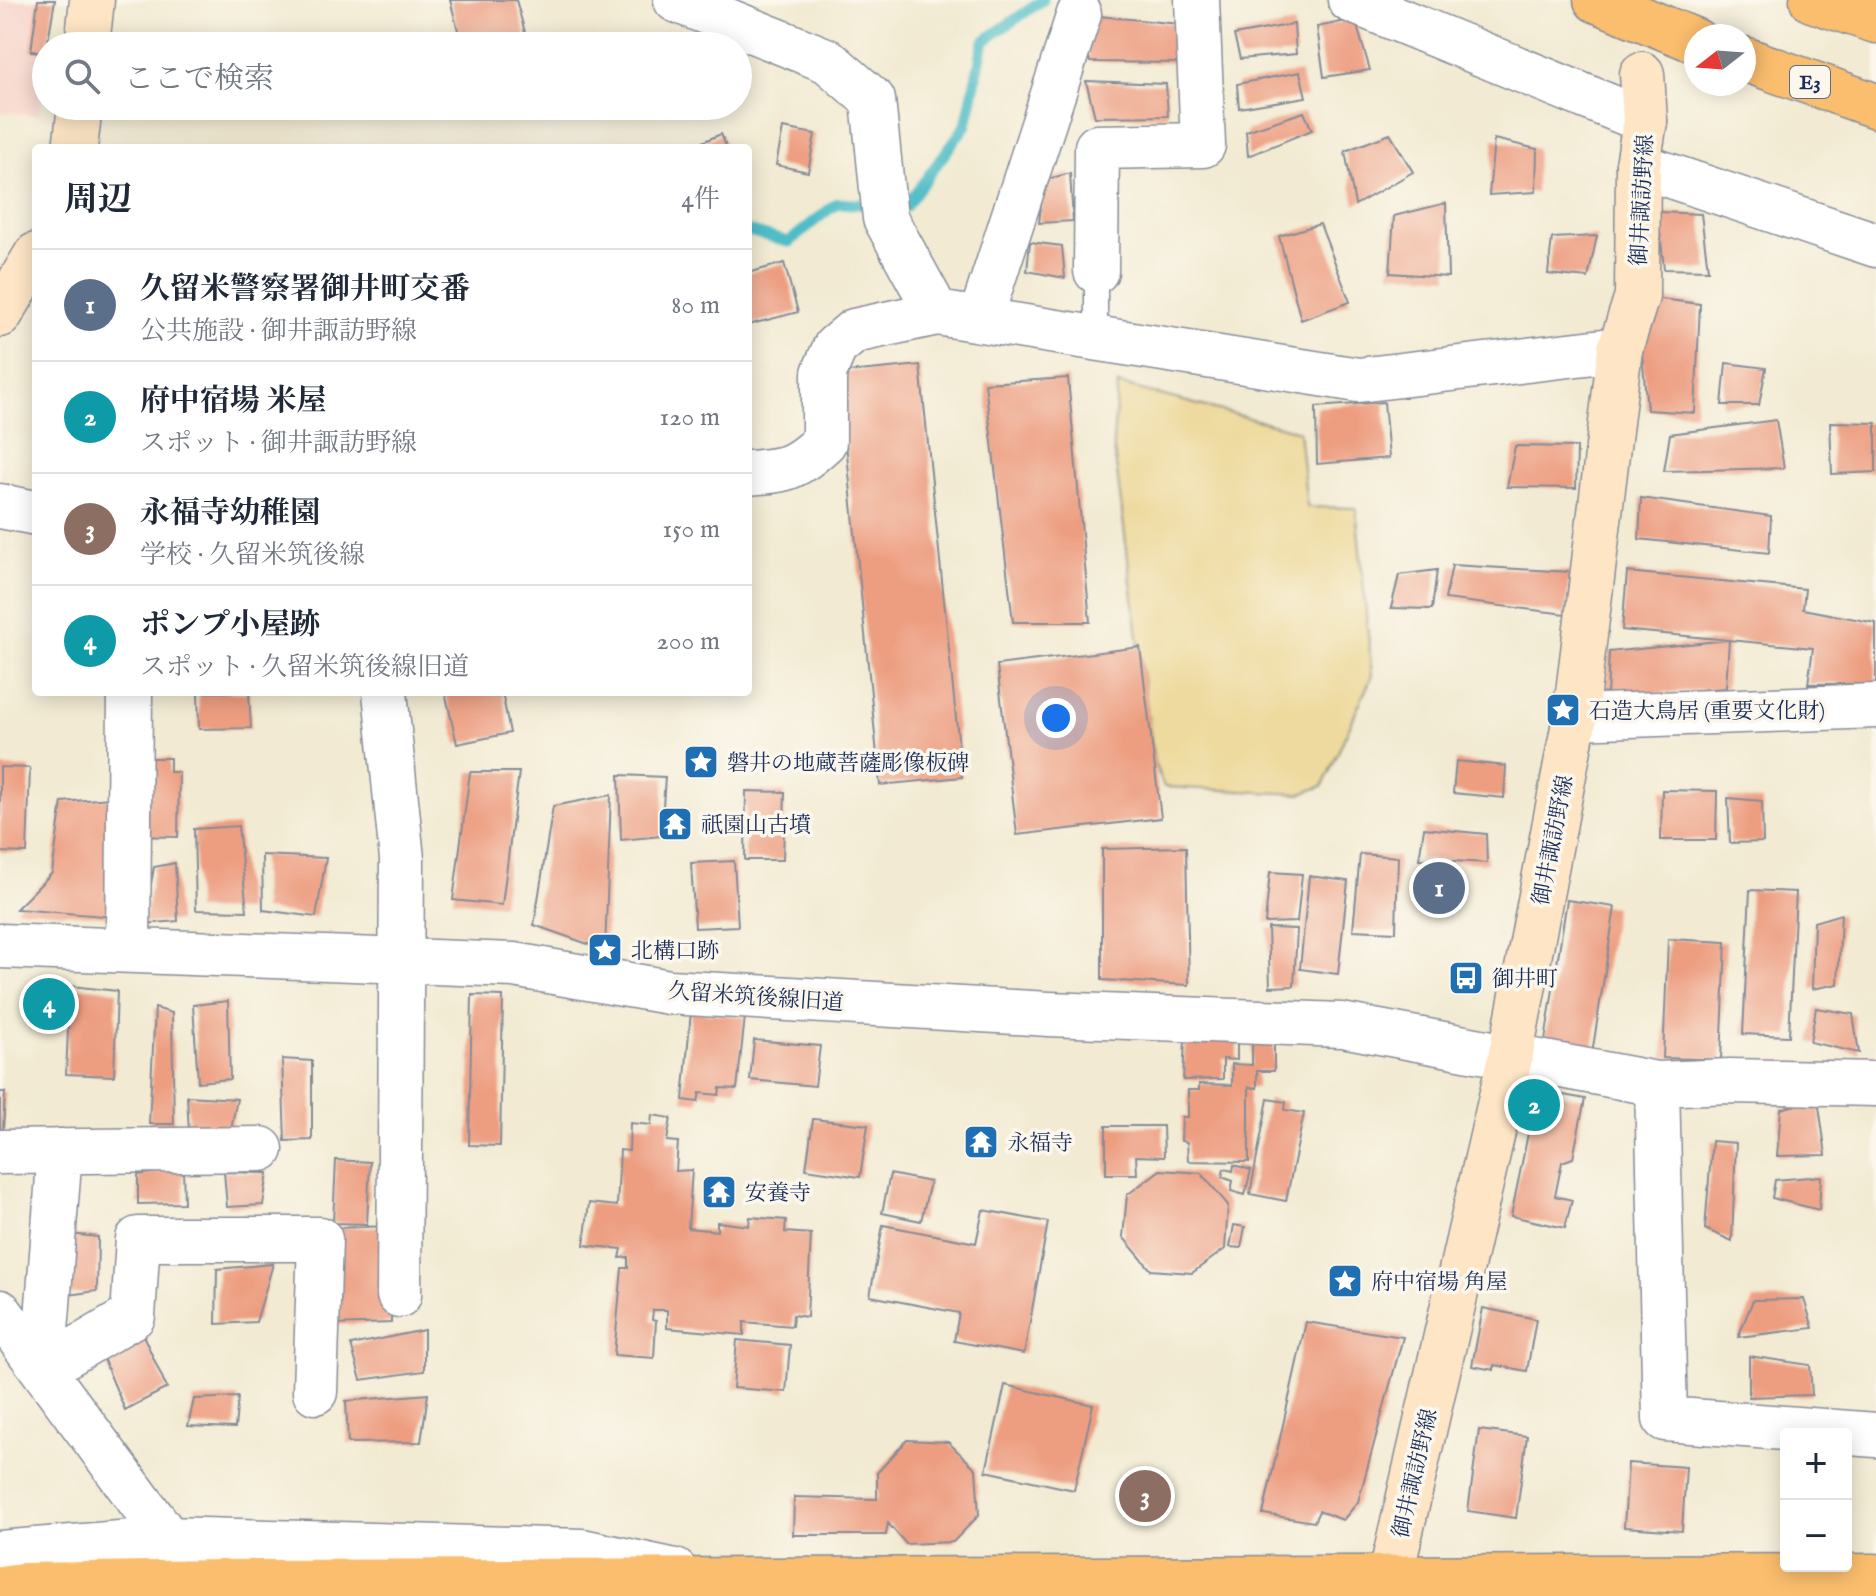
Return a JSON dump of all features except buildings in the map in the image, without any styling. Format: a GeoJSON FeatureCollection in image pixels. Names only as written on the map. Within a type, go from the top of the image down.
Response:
{"type":"FeatureCollection","features":[{"type":"Feature","properties":{"kind":"main road"},"geometry":{"type":"LineString","coordinates":[[89,32],[92,0]]}},
{"type":"Feature","properties":{"kind":"main road"},"geometry":{"type":"LineString","coordinates":[[1596,0],[1684,36]]}},
{"type":"Feature","properties":{"kind":"main road"},"geometry":{"type":"LineString","coordinates":[[1812,0],[1876,21]]}},
{"type":"Feature","properties":{"kind":"main road","name":"E3"},"geometry":{"type":"LineString","coordinates":[[1756,63],[1876,106]]}},
{"type":"Feature","properties":{"kind":"main road","name":"御井諏訪野線"},"geometry":{"type":"LineString","coordinates":[[1388,1587],[1510,1058],[1575,717],[1620,349],[1637,296],[1638,165],[1645,121],[1642,74]]}},
{"type":"Feature","properties":{"kind":"main road"},"geometry":{"type":"LineString","coordinates":[[75,144],[78,120]]}},
{"type":"Feature","properties":{"kind":"main road"},"geometry":{"type":"LineString","coordinates":[[0,313],[32,261]]}},
{"type":"Feature","properties":{"kind":"main road"},"geometry":{"type":"LineString","coordinates":[[0,1588],[218,1582],[721,1581],[1388,1587],[1876,1576]]}},
{"type":"Feature","properties":{"kind":"street"},"geometry":{"type":"LineString","coordinates":[[676,0],[828,61],[873,100],[885,218],[937,313]]}},
{"type":"Feature","properties":{"kind":"street"},"geometry":{"type":"LineString","coordinates":[[1096,271],[1097,147],[1203,145],[1197,0]]}},
{"type":"Feature","properties":{"kind":"street"},"geometry":{"type":"LineString","coordinates":[[1350,0],[1645,121]]}},
{"type":"Feature","properties":{"kind":"street"},"geometry":{"type":"LineString","coordinates":[[980,320],[1079,14]]}},
{"type":"Feature","properties":{"kind":"street"},"geometry":{"type":"LineString","coordinates":[[1638,165],[1876,245]]}},
{"type":"Feature","properties":{"kind":"street"},"geometry":{"type":"LineString","coordinates":[[752,473],[776,471],[800,463],[824,442],[824,373],[835,347],[854,331],[937,313],[1358,380],[1620,349]]}},
{"type":"Feature","properties":{"kind":"street"},"geometry":{"type":"LineString","coordinates":[[0,506],[32,512]]}},
{"type":"Feature","properties":{"kind":"street"},"geometry":{"type":"LineString","coordinates":[[128,950],[130,696]]}},
{"type":"Feature","properties":{"kind":"street"},"geometry":{"type":"LineString","coordinates":[[385,696],[402,859],[399,1295]]}},
{"type":"Feature","properties":{"kind":"street"},"geometry":{"type":"LineString","coordinates":[[1575,717],[1876,706]]}},
{"type":"Feature","properties":{"kind":"street","name":"久留米筑後線旧道"},"geometry":{"type":"LineString","coordinates":[[0,946],[514,965],[669,992],[1049,1014],[1342,1025],[1657,1084],[1730,1081],[1876,1084]]}},
{"type":"Feature","properties":{"kind":"street"},"geometry":{"type":"LineString","coordinates":[[1657,1084],[1665,1419],[1876,1435]]}},
{"type":"Feature","properties":{"kind":"street"},"geometry":{"type":"LineString","coordinates":[[0,1152],[261,1149]]}},
{"type":"Feature","properties":{"kind":"street"},"geometry":{"type":"LineString","coordinates":[[43,1369],[60,1151]]}},
{"type":"Feature","properties":{"kind":"street"},"geometry":{"type":"LineString","coordinates":[[43,1369],[133,1316],[138,1239],[320,1239],[315,1392]]}},
{"type":"Feature","properties":{"kind":"street"},"geometry":{"type":"LineString","coordinates":[[0,1312],[168,1539]]}},
{"type":"Feature","properties":{"kind":"street"},"geometry":{"type":"LineString","coordinates":[[0,1553],[168,1539],[582,1551],[721,1581]]}},
{"type":"Feature","properties":{"kind":"lane"},"geometry":{"type":"LineString","coordinates":[[1096,271],[1096,338]]}},
{"type":"Feature","properties":{"kind":"shaded area"},"geometry":{"type":"Polygon","coordinates":[[[0,0],[55,0],[51,32],[32,32],[32,114],[0,112],[0,0]]]}},
{"type":"Feature","properties":{"kind":"sand"},"geometry":{"type":"Polygon","coordinates":[[[1118,384],[1299,431],[1307,507],[1356,508],[1372,676],[1323,786],[1301,794],[1164,787],[1154,762],[1113,441],[1118,384]]]}},
{"type":"Feature","properties":{"kind":"waterway"},"geometry":{"type":"LineString","coordinates":[[894,207],[905,207],[966,125],[984,41],[1043,0]]}},
{"type":"Feature","properties":{"kind":"waterway"},"geometry":{"type":"LineString","coordinates":[[752,232],[789,242],[837,203],[873,205]]}},
{"type":"Feature","properties":{"kind":"place","name":"石造大鳥居 (重要文化財)"},"geometry":{"type":"Point","coordinates":[1563,710]}},
{"type":"Feature","properties":{"kind":"place","name":"磐井の地蔵菩薩彫像板碑"},"geometry":{"type":"Point","coordinates":[701,762]}},
{"type":"Feature","properties":{"kind":"place","name":"祇園山古墳"},"geometry":{"type":"Point","coordinates":[675,824]}},
{"type":"Feature","properties":{"kind":"place","name":"久留米警察署御井町交番"},"geometry":{"type":"Point","coordinates":[1439,888]}},
{"type":"Feature","properties":{"kind":"place","name":"北構口跡"},"geometry":{"type":"Point","coordinates":[605,950]}},
{"type":"Feature","properties":{"kind":"place","name":"御井町"},"geometry":{"type":"Point","coordinates":[1466,978]}},
{"type":"Feature","properties":{"kind":"place","name":"ポンプ小屋跡"},"geometry":{"type":"Point","coordinates":[49,1004]}},
{"type":"Feature","properties":{"kind":"place","name":"府中宿場 米屋"},"geometry":{"type":"Point","coordinates":[1534,1105]}},
{"type":"Feature","properties":{"kind":"place","name":"永福寺"},"geometry":{"type":"Point","coordinates":[981,1142]}},
{"type":"Feature","properties":{"kind":"place","name":"安養寺"},"geometry":{"type":"Point","coordinates":[719,1192]}},
{"type":"Feature","properties":{"kind":"place","name":"府中宿場 角屋"},"geometry":{"type":"Point","coordinates":[1345,1281]}},
{"type":"Feature","properties":{"kind":"place","name":"永福寺幼稚園"},"geometry":{"type":"Point","coordinates":[1145,1496]}}]}
